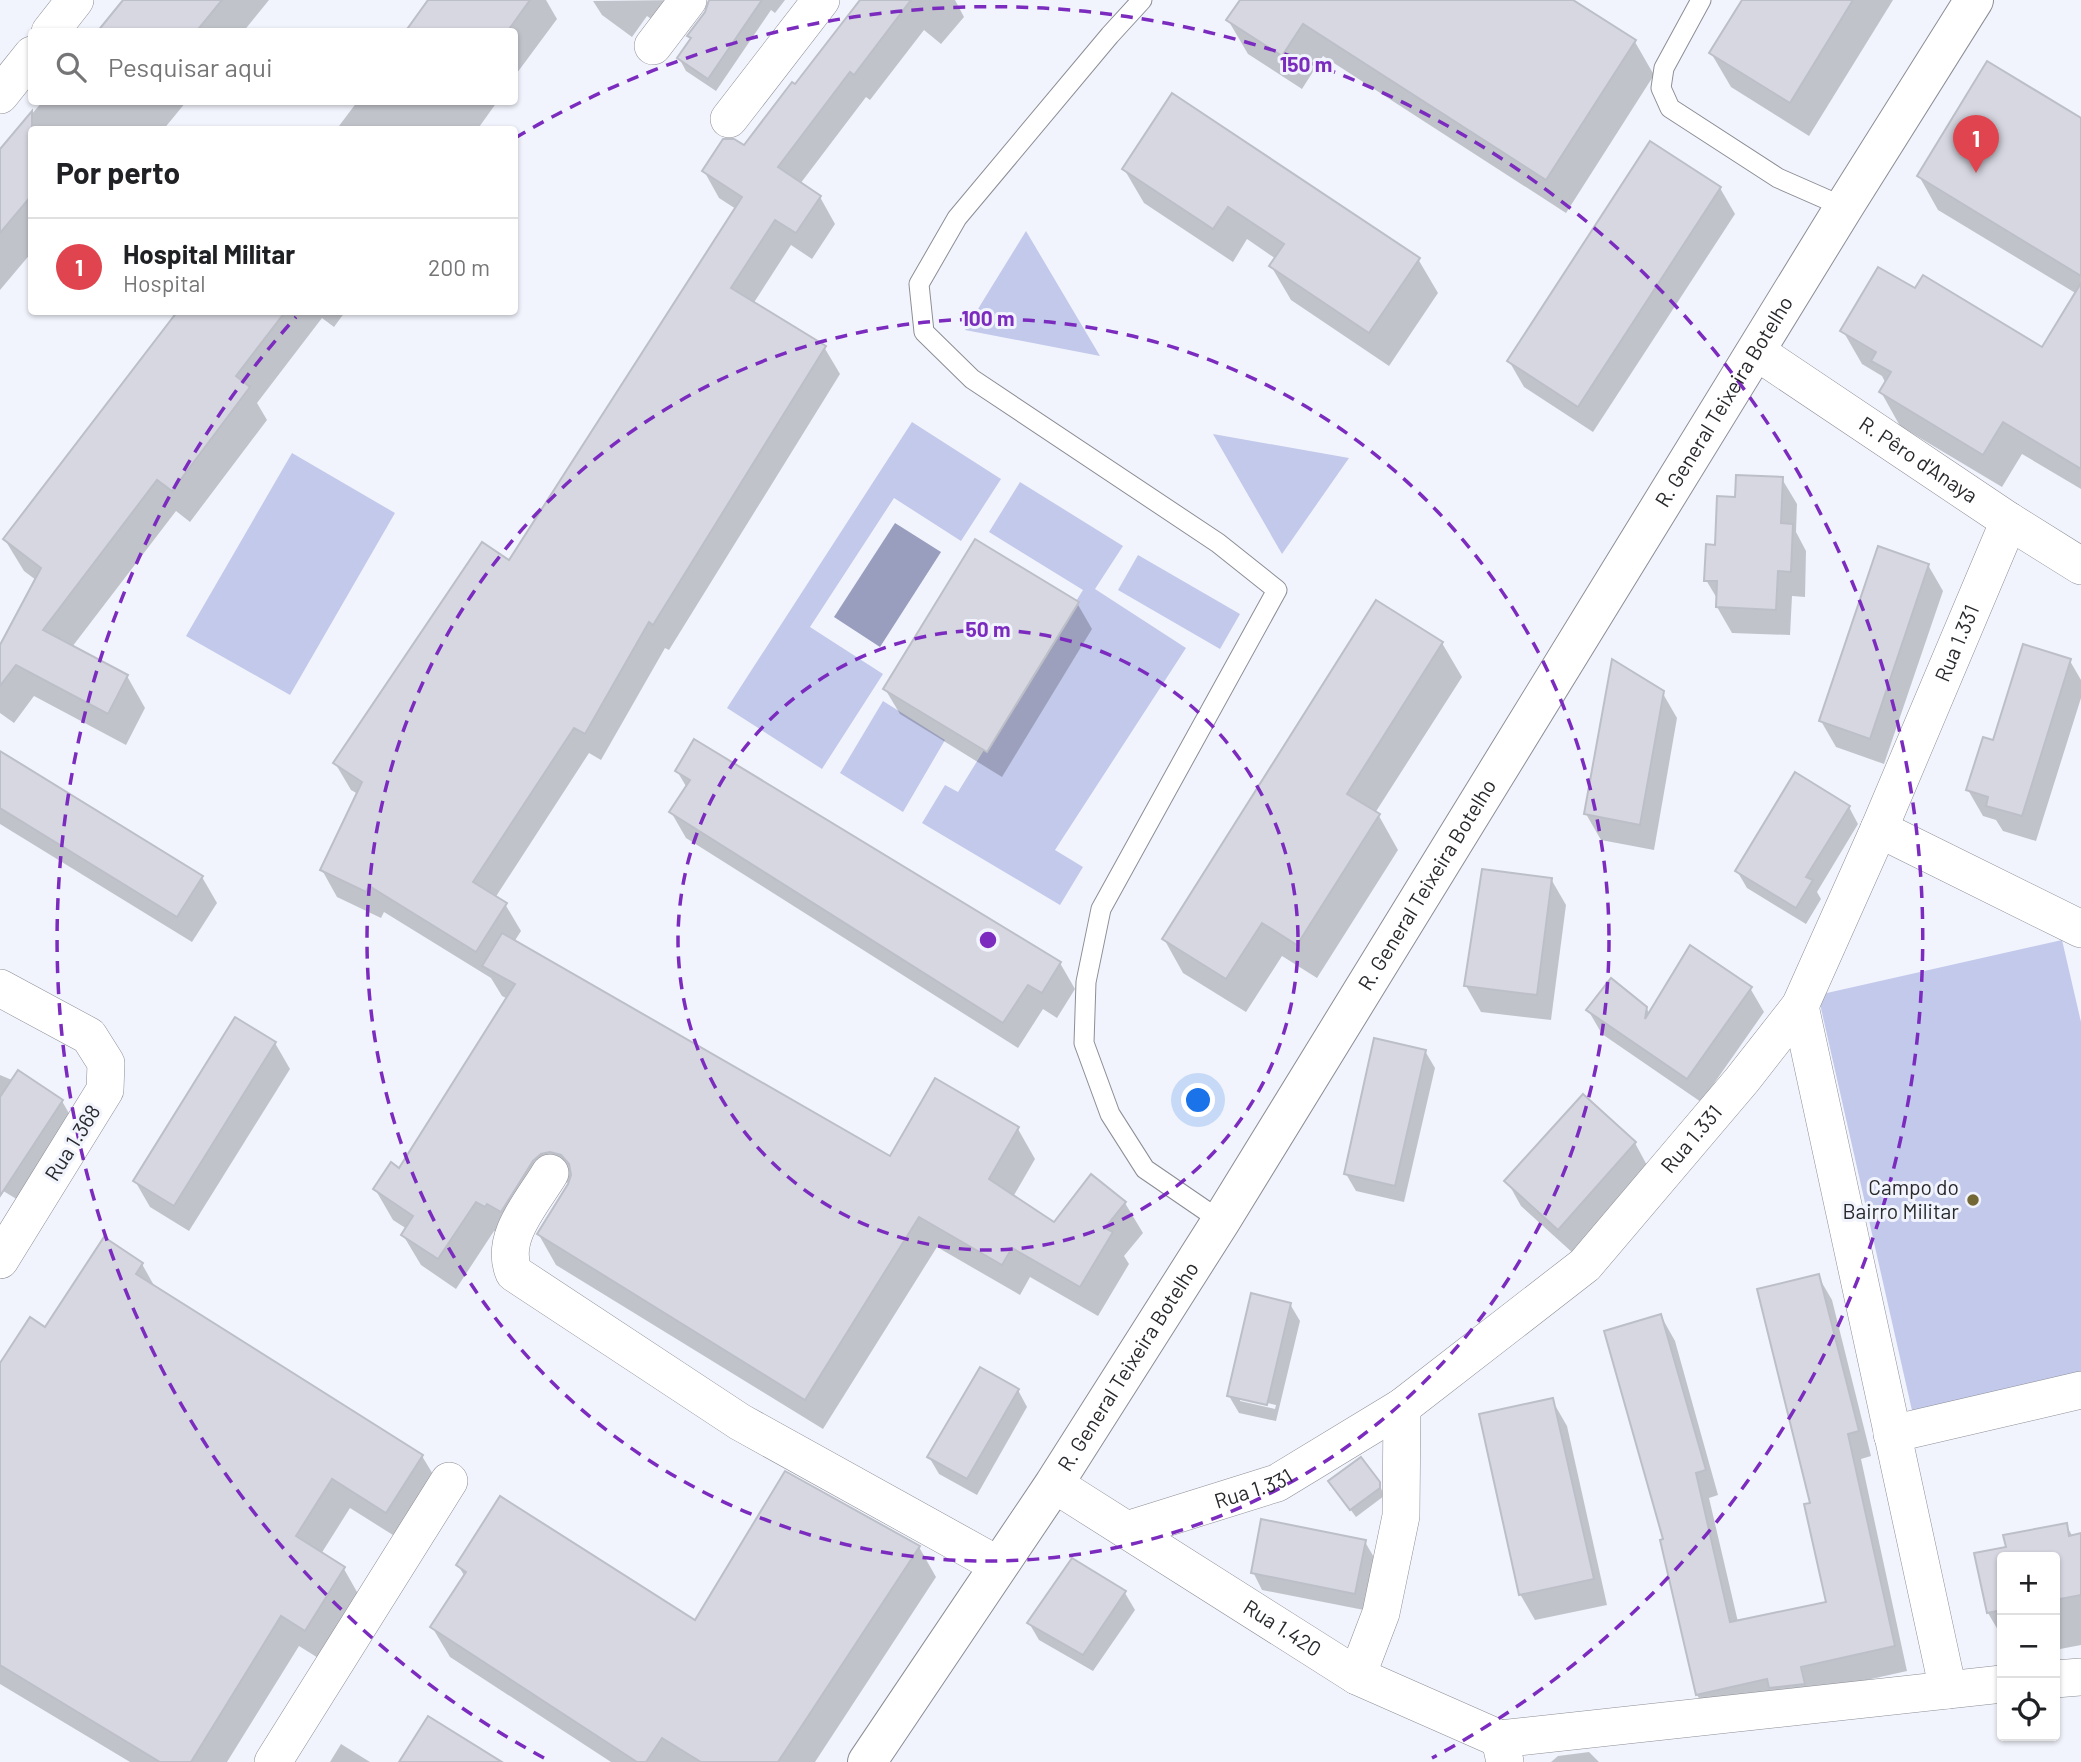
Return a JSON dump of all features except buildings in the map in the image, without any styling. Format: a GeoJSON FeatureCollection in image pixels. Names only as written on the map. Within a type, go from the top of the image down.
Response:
{"type":"FeatureCollection","features":[{"type":"Feature","properties":{"kind":"street"},"geometry":{"type":"LineString","coordinates":[[53,28],[75,0]]}},
{"type":"Feature","properties":{"kind":"street"},"geometry":{"type":"LineString","coordinates":[[653,46],[688,0]]}},
{"type":"Feature","properties":{"kind":"street"},"geometry":{"type":"LineString","coordinates":[[729,119],[821,0]]}},
{"type":"Feature","properties":{"kind":"street","name":"R. General Teixeira Botelho"},"geometry":{"type":"LineString","coordinates":[[867,1762],[1054,1484],[1222,1221],[1844,207],[1974,0]]}},
{"type":"Feature","properties":{"kind":"street"},"geometry":{"type":"LineString","coordinates":[[0,95],[28,60]]}},
{"type":"Feature","properties":{"kind":"street","name":"R. Pêro d'Anaya"},"geometry":{"type":"LineString","coordinates":[[1757,352],[2009,521],[2081,566]]}},
{"type":"Feature","properties":{"kind":"street","name":"Rua 1.331"},"geometry":{"type":"LineString","coordinates":[[1127,1530],[1277,1483],[1402,1407],[1585,1265],[1742,1080],[1800,1006],[1879,829],[2009,521]]}},
{"type":"Feature","properties":{"kind":"street"},"geometry":{"type":"LineString","coordinates":[[1879,829],[2081,929]]}},
{"type":"Feature","properties":{"kind":"street","name":"Rua 1.368"},"geometry":{"type":"LineString","coordinates":[[0,988],[89,1036],[106,1063],[105,1090],[0,1261]]}},
{"type":"Feature","properties":{"kind":"street"},"geometry":{"type":"LineString","coordinates":[[1800,1006],[1948,1690]]}},
{"type":"Feature","properties":{"kind":"street"},"geometry":{"type":"LineString","coordinates":[[550,1173],[512,1235],[509,1260],[514,1273],[740,1422],[998,1565]]}},
{"type":"Feature","properties":{"kind":"street"},"geometry":{"type":"LineString","coordinates":[[1892,1434],[2081,1390]]}},
{"type":"Feature","properties":{"kind":"street"},"geometry":{"type":"LineString","coordinates":[[1357,1676],[1381,1613],[1401,1516],[1402,1407]]}},
{"type":"Feature","properties":{"kind":"street"},"geometry":{"type":"LineString","coordinates":[[273,1762],[449,1481]]}},
{"type":"Feature","properties":{"kind":"street","name":"Rua 1.420"},"geometry":{"type":"LineString","coordinates":[[1054,1484],[1357,1676],[1503,1751]]}},
{"type":"Feature","properties":{"kind":"street"},"geometry":{"type":"LineString","coordinates":[[2060,1679],[2081,1677]]}},
{"type":"Feature","properties":{"kind":"street"},"geometry":{"type":"LineString","coordinates":[[1503,1751],[1997,1685]]}},
{"type":"Feature","properties":{"kind":"lane"},"geometry":{"type":"LineString","coordinates":[[1142,0],[957,218],[919,284],[924,332],[972,379],[1218,543],[1277,590],[1101,909],[1086,982],[1084,1043],[1110,1114],[1145,1168],[1222,1221]]}},
{"type":"Feature","properties":{"kind":"lane"},"geometry":{"type":"LineString","coordinates":[[1701,0],[1664,68],[1661,88],[1670,108],[1778,178],[1844,207]]}},
{"type":"Feature","properties":{"kind":"shaded area"},"geometry":{"type":"Polygon","coordinates":[[[1026,231],[1100,356],[965,330],[1026,231]]]}},
{"type":"Feature","properties":{"kind":"shaded area"},"geometry":{"type":"Polygon","coordinates":[[[912,422],[1001,479],[961,541],[894,498],[810,627],[883,674],[822,769],[727,708],[912,422]]]}},
{"type":"Feature","properties":{"kind":"shaded area"},"geometry":{"type":"Polygon","coordinates":[[[1213,434],[1349,458],[1282,554],[1213,434]]]}},
{"type":"Feature","properties":{"kind":"shaded area"},"geometry":{"type":"Polygon","coordinates":[[[292,453],[395,513],[290,695],[186,636],[292,453]]]}},
{"type":"Feature","properties":{"kind":"shaded area"},"geometry":{"type":"Polygon","coordinates":[[[1020,482],[1123,546],[1095,589],[1186,648],[1055,850],[1083,867],[1060,905],[922,823],[945,785],[958,792],[1083,590],[989,532],[1020,482]]]}},
{"type":"Feature","properties":{"kind":"shaded area"},"geometry":{"type":"Polygon","coordinates":[[[895,523],[941,552],[880,647],[834,617],[895,523]]]}},
{"type":"Feature","properties":{"kind":"shaded area"},"geometry":{"type":"Polygon","coordinates":[[[1138,555],[1240,614],[1220,649],[1118,590],[1138,555]]]}},
{"type":"Feature","properties":{"kind":"shaded area"},"geometry":{"type":"Polygon","coordinates":[[[883,701],[945,740],[903,812],[840,773],[883,701]]]}},
{"type":"Feature","properties":{"kind":"shaded area","name":"Campo do Bairro Militar"},"geometry":{"type":"Polygon","coordinates":[[[2062,940],[2081,1022],[2081,1377],[1913,1415],[1818,995],[2062,940]]]}},
{"type":"Feature","properties":{"kind":"place","name":"Hospital Militar"},"geometry":{"type":"Point","coordinates":[1976,173]}},
{"type":"Feature","properties":{"kind":"place","name":"Campo do Bairro Militar"},"geometry":{"type":"Point","coordinates":[1973,1200]}}]}
